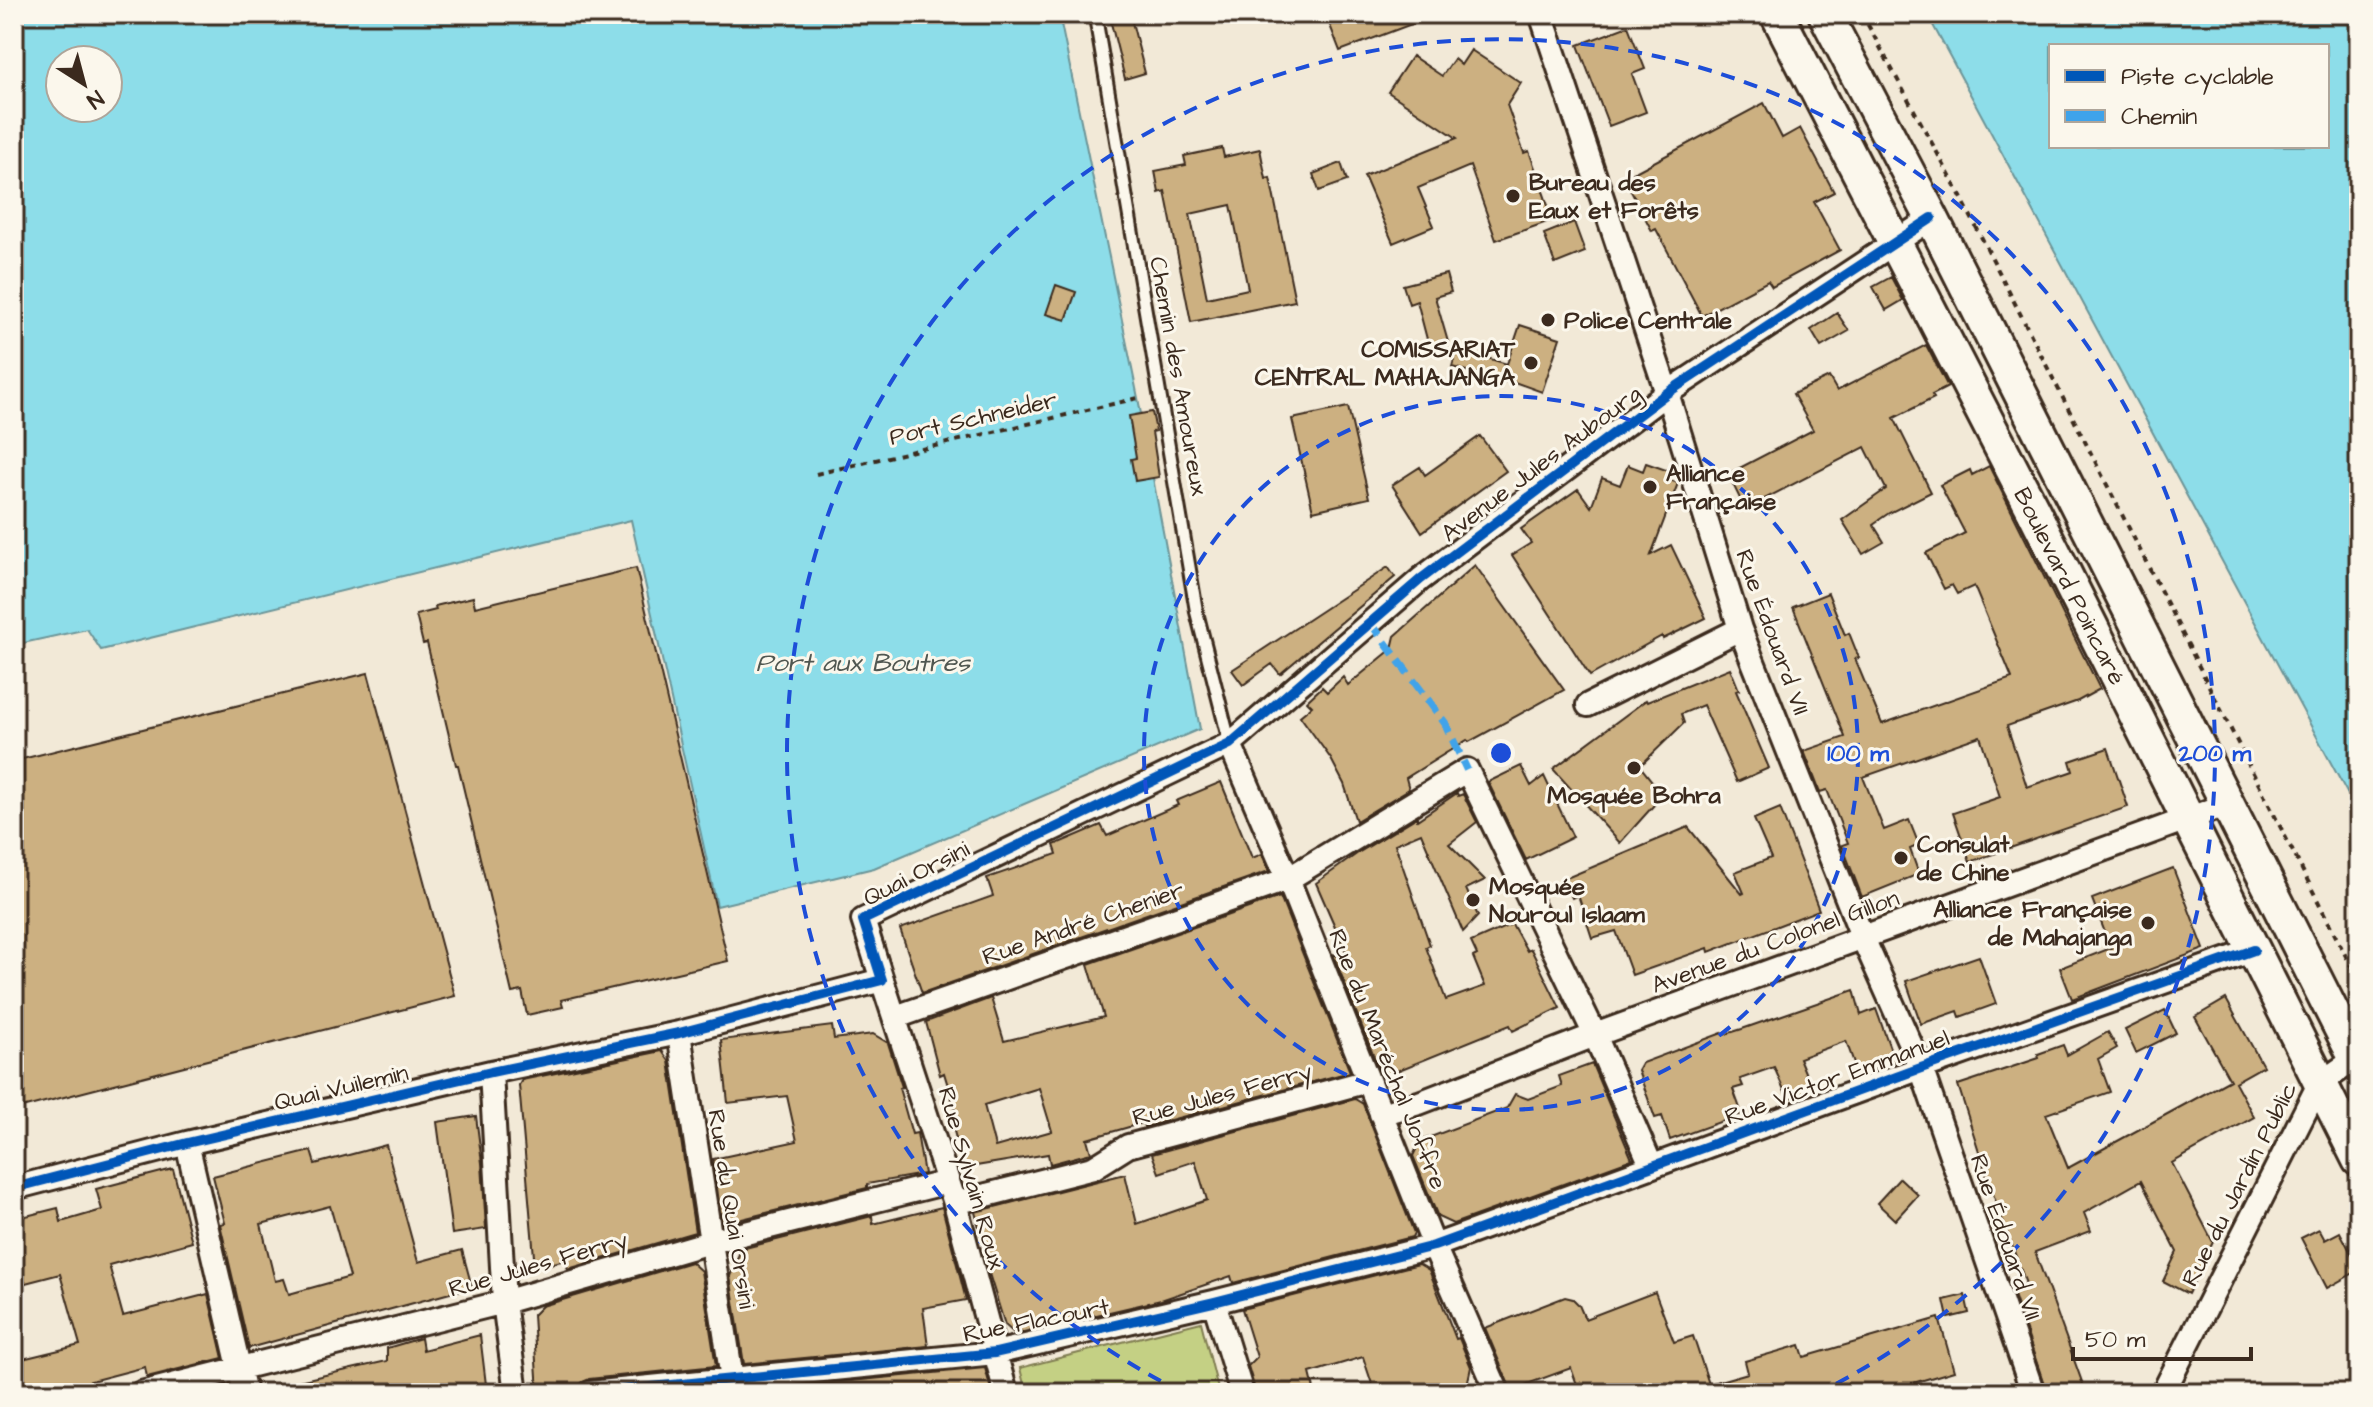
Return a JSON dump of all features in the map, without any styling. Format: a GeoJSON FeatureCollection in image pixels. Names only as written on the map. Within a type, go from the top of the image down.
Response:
{"type":"FeatureCollection","features":[{"type":"Feature","properties":{"kind":"street","name":"Rue Édouard VII"},"geometry":{"type":"LineString","coordinates":[[1541,14],[1667,393],[1740,629],[1862,936],[1921,1068],[2033,1393]]}},
{"type":"Feature","properties":{"kind":"street","name":"Boulevard Poincaré"},"geometry":{"type":"LineString","coordinates":[[1777,14],[2032,508],[2359,1160]]}},
{"type":"Feature","properties":{"kind":"street","name":"Boulevard Poincaré"},"geometry":{"type":"LineString","coordinates":[[1825,14],[1932,218],[2357,1062]]}},
{"type":"Feature","properties":{"kind":"street","name":"Avenue Jules Aubourg"},"geometry":{"type":"LineString","coordinates":[[1230,744],[1421,579],[1667,393],[1932,218]]}},
{"type":"Feature","properties":{"kind":"street"},"geometry":{"type":"LineString","coordinates":[[2032,508],[2070,492]]}},
{"type":"Feature","properties":{"kind":"street"},"geometry":{"type":"LineString","coordinates":[[1588,705],[1740,629]]}},
{"type":"Feature","properties":{"kind":"street","name":"Rue du Maréchal Joffre"},"geometry":{"type":"LineString","coordinates":[[1230,744],[1288,879],[1496,1393]]}},
{"type":"Feature","properties":{"kind":"street","name":"Quai Orsini"},"geometry":{"type":"LineString","coordinates":[[882,980],[863,920],[1230,744]]}},
{"type":"Feature","properties":{"kind":"street","name":"Rue André Chenier"},"geometry":{"type":"LineString","coordinates":[[896,1017],[1288,879],[1467,770],[1595,1035]]}},
{"type":"Feature","properties":{"kind":"street","name":"Avenue du Colonel Gillon"},"geometry":{"type":"LineString","coordinates":[[1381,1114],[1419,1103],[1862,936],[2228,804]]}},
{"type":"Feature","properties":{"kind":"street","name":"Rue Victor Emmanuel"},"geometry":{"type":"LineString","coordinates":[[1434,1246],[1651,1165],[2254,950]]}},
{"type":"Feature","properties":{"kind":"street"},"geometry":{"type":"LineString","coordinates":[[679,1033],[882,980]]}},
{"type":"Feature","properties":{"kind":"street","name":"Rue Sylvain Roux"},"geometry":{"type":"LineString","coordinates":[[882,980],[952,1193],[1006,1393]]}},
{"type":"Feature","properties":{"kind":"street","name":"Quai Vuilemin"},"geometry":{"type":"LineString","coordinates":[[14,1188],[187,1143],[491,1072],[679,1033]]}},
{"type":"Feature","properties":{"kind":"street","name":"Rue du Quai Orsini"},"geometry":{"type":"LineString","coordinates":[[679,1033],[733,1386]]}},
{"type":"Feature","properties":{"kind":"street"},"geometry":{"type":"LineString","coordinates":[[1595,1035],[1651,1165]]}},
{"type":"Feature","properties":{"kind":"street"},"geometry":{"type":"LineString","coordinates":[[2319,1084],[2357,1062]]}},
{"type":"Feature","properties":{"kind":"street"},"geometry":{"type":"LineString","coordinates":[[491,1072],[504,1302],[516,1393]]}},
{"type":"Feature","properties":{"kind":"street","name":"Rue Jules Ferry"},"geometry":{"type":"LineString","coordinates":[[141,1393],[504,1302],[710,1242],[1093,1168],[1128,1146],[1368,1081]]}},
{"type":"Feature","properties":{"kind":"street","name":"Rue du Jardin Public"},"geometry":{"type":"LineString","coordinates":[[2163,1393],[2319,1084]]}},
{"type":"Feature","properties":{"kind":"street"},"geometry":{"type":"LineString","coordinates":[[187,1143],[245,1393]]}},
{"type":"Feature","properties":{"kind":"street","name":"Rue Flacourt"},"geometry":{"type":"LineString","coordinates":[[590,1393],[733,1386],[995,1353],[1434,1246]]}},
{"type":"Feature","properties":{"kind":"street"},"geometry":{"type":"LineString","coordinates":[[1214,1302],[1242,1393]]}},
{"type":"Feature","properties":{"kind":"lane","name":"Chemin des Amoureux"},"geometry":{"type":"LineString","coordinates":[[1095,14],[1197,614],[1230,744]]}},
{"type":"Feature","properties":{"kind":"path"},"geometry":{"type":"LineString","coordinates":[[1862,14],[1959,193],[2359,982]]}},
{"type":"Feature","properties":{"kind":"green space"},"geometry":{"type":"Polygon","coordinates":[[[1201,1322],[1219,1393],[1026,1393],[1020,1368],[1201,1322]]]}},
{"type":"Feature","properties":{"kind":"water","name":"Port aux Boutres"},"geometry":{"type":"Polygon","coordinates":[[[14,14],[1059,14],[1138,398],[1200,729],[874,868],[717,906],[631,520],[101,650],[87,629],[14,645],[14,14]]]}},
{"type":"Feature","properties":{"kind":"water"},"geometry":{"type":"Polygon","coordinates":[[[1927,14],[2359,14],[2359,815],[1927,14]]]}},
{"type":"Feature","properties":{"kind":"building"},"geometry":{"type":"Polygon","coordinates":[[[1345,14],[1433,16],[1340,51],[1328,20],[1345,14]]]}},
{"type":"Feature","properties":{"kind":"building"},"geometry":{"type":"Polygon","coordinates":[[[1131,18],[1145,73],[1125,79],[1111,23],[1131,18]]]}},
{"type":"Feature","properties":{"kind":"building"},"geometry":{"type":"Polygon","coordinates":[[[1628,26],[1645,69],[1632,74],[1646,112],[1609,126],[1578,45],[1628,26]]]}},
{"type":"Feature","properties":{"kind":"building"},"geometry":{"type":"Polygon","coordinates":[[[1471,50],[1521,83],[1507,105],[1524,153],[1529,151],[1553,220],[1496,240],[1470,166],[1418,188],[1434,226],[1393,243],[1364,176],[1457,138],[1388,92],[1412,56],[1442,76],[1454,59],[1461,65],[1471,50]]]}},
{"type":"Feature","properties":{"kind":"building"},"geometry":{"type":"Polygon","coordinates":[[[1764,103],[1782,138],[1800,128],[1834,192],[1814,202],[1840,250],[1772,287],[1768,281],[1702,316],[1656,229],[1652,231],[1624,178],[1764,103]]]}},
{"type":"Feature","properties":{"kind":"building"},"geometry":{"type":"Polygon","coordinates":[[[1222,148],[1224,157],[1260,149],[1266,179],[1270,178],[1295,301],[1191,322],[1165,191],[1159,193],[1155,171],[1186,165],[1184,156],[1222,148]],[[1231,205],[1190,214],[1207,298],[1248,289],[1231,205]]]}},
{"type":"Feature","properties":{"kind":"building"},"geometry":{"type":"Polygon","coordinates":[[[1341,163],[1347,181],[1319,191],[1313,174],[1341,163]]]}},
{"type":"Feature","properties":{"kind":"building"},"geometry":{"type":"Polygon","coordinates":[[[1574,222],[1585,252],[1555,264],[1544,234],[1574,222]]]}},
{"type":"Feature","properties":{"kind":"building"},"geometry":{"type":"Polygon","coordinates":[[[1446,274],[1451,292],[1435,297],[1448,342],[1429,347],[1417,301],[1409,304],[1403,285],[1446,274]]]}},
{"type":"Feature","properties":{"kind":"building"},"geometry":{"type":"Polygon","coordinates":[[[1891,277],[1903,300],[1886,310],[1873,287],[1891,277]]]}},
{"type":"Feature","properties":{"kind":"building"},"geometry":{"type":"Polygon","coordinates":[[[1056,285],[1076,292],[1066,320],[1046,314],[1056,285]]]}},
{"type":"Feature","properties":{"kind":"building"},"geometry":{"type":"Polygon","coordinates":[[[1837,313],[1849,331],[1821,347],[1811,330],[1837,313]]]}},
{"type":"Feature","properties":{"kind":"building"},"geometry":{"type":"Polygon","coordinates":[[[1520,325],[1560,338],[1542,392],[1506,379],[1506,382],[1452,367],[1457,349],[1507,364],[1520,325]]]}},
{"type":"Feature","properties":{"kind":"building"},"geometry":{"type":"Polygon","coordinates":[[[1926,345],[1948,387],[1932,395],[1934,398],[1894,418],[1931,492],[1873,524],[1884,542],[1863,554],[1842,520],[1886,489],[1865,447],[1745,509],[1728,474],[1813,430],[1793,394],[1829,377],[1837,391],[1926,345]]]}},
{"type":"Feature","properties":{"kind":"building"},"geometry":{"type":"Polygon","coordinates":[[[1348,407],[1369,498],[1313,511],[1292,419],[1348,407]]]}},
{"type":"Feature","properties":{"kind":"building"},"geometry":{"type":"Polygon","coordinates":[[[1152,412],[1159,477],[1135,481],[1131,459],[1136,458],[1129,416],[1152,412]]]}},
{"type":"Feature","properties":{"kind":"building"},"geometry":{"type":"Polygon","coordinates":[[[1480,436],[1506,471],[1422,532],[1392,485],[1420,467],[1425,475],[1480,436]]]}},
{"type":"Feature","properties":{"kind":"building"},"geometry":{"type":"Polygon","coordinates":[[[1646,463],[1672,472],[1669,480],[1678,483],[1651,555],[1671,545],[1706,618],[1663,639],[1662,636],[1590,676],[1512,555],[1531,543],[1521,529],[1578,489],[1591,507],[1602,478],[1620,485],[1628,465],[1643,471],[1646,463]]]}},
{"type":"Feature","properties":{"kind":"building"},"geometry":{"type":"Polygon","coordinates":[[[1989,466],[2100,689],[2078,701],[2007,726],[2027,787],[2073,771],[2070,761],[2108,748],[2128,807],[1970,862],[1953,813],[2000,797],[1980,736],[1863,777],[1884,830],[1909,820],[1919,845],[1910,849],[1919,874],[1862,897],[1842,845],[1848,843],[1827,790],[1820,792],[1804,751],[1845,737],[1793,607],[1828,593],[1845,635],[1849,633],[1859,658],[1855,659],[1882,724],[2012,678],[1974,586],[1957,594],[1952,585],[1944,589],[1926,553],[1965,533],[1940,485],[1970,470],[1972,475],[1989,466]]]}},
{"type":"Feature","properties":{"kind":"building"},"geometry":{"type":"Polygon","coordinates":[[[1475,565],[1564,690],[1469,742],[1467,740],[1406,778],[1409,789],[1356,821],[1344,784],[1331,759],[1300,716],[1312,706],[1307,701],[1322,687],[1327,692],[1343,677],[1348,685],[1392,649],[1395,636],[1475,565]]]}},
{"type":"Feature","properties":{"kind":"building"},"geometry":{"type":"Polygon","coordinates":[[[1388,567],[1395,577],[1280,674],[1272,664],[1243,685],[1232,670],[1388,567]]]}},
{"type":"Feature","properties":{"kind":"building"},"geometry":{"type":"Polygon","coordinates":[[[636,568],[728,961],[561,1000],[563,1007],[527,1015],[522,991],[512,993],[458,765],[427,643],[423,644],[416,615],[436,610],[435,606],[473,597],[475,607],[636,568]]]}},
{"type":"Feature","properties":{"kind":"building"},"geometry":{"type":"Polygon","coordinates":[[[1730,668],[1739,690],[1736,691],[1769,768],[1737,782],[1703,705],[1681,714],[1684,723],[1640,766],[1663,795],[1620,843],[1553,769],[1646,700],[1730,668]]]}},
{"type":"Feature","properties":{"kind":"building"},"geometry":{"type":"Polygon","coordinates":[[[368,673],[455,996],[14,1110],[14,761],[368,673]]]}},
{"type":"Feature","properties":{"kind":"building"},"geometry":{"type":"Polygon","coordinates":[[[1521,766],[1531,786],[1544,776],[1573,837],[1526,860],[1488,782],[1521,766]]]}},
{"type":"Feature","properties":{"kind":"building"},"geometry":{"type":"Polygon","coordinates":[[[1221,782],[1252,858],[1262,854],[1269,871],[922,993],[900,929],[993,896],[987,878],[1057,854],[1054,845],[1101,825],[1107,836],[1221,782]]]}},
{"type":"Feature","properties":{"kind":"building"},"geometry":{"type":"Polygon","coordinates":[[[1457,793],[1458,796],[1463,794],[1477,822],[1449,844],[1485,880],[1466,889],[1478,916],[1463,932],[1421,833],[1395,844],[1430,945],[1426,947],[1446,1000],[1485,986],[1473,957],[1477,955],[1471,942],[1512,924],[1527,951],[1531,949],[1560,1008],[1513,1031],[1510,1025],[1382,1077],[1333,954],[1350,961],[1316,883],[1358,853],[1457,793]]]}},
{"type":"Feature","properties":{"kind":"building"},"geometry":{"type":"Polygon","coordinates":[[[1780,808],[1819,910],[1709,952],[1708,948],[1632,975],[1616,931],[1592,938],[1578,895],[1572,898],[1564,879],[1688,827],[1742,894],[1735,872],[1771,858],[1754,819],[1780,808]]]}},
{"type":"Feature","properties":{"kind":"building","name":"Alliance Française de Mahajanga"},"geometry":{"type":"Polygon","coordinates":[[[2173,868],[2204,949],[2072,999],[2060,968],[2111,948],[2092,899],[2173,868]]]}},
{"type":"Feature","properties":{"kind":"building"},"geometry":{"type":"Polygon","coordinates":[[[1280,897],[1350,1072],[1144,1127],[1143,1123],[1087,1139],[1091,1153],[1050,1164],[1048,1154],[964,1168],[952,1124],[959,1122],[944,1073],[940,1075],[926,1022],[991,998],[1004,1041],[1104,1017],[1088,964],[1280,897]],[[1039,1088],[984,1105],[995,1147],[1052,1131],[1039,1088]]]}},
{"type":"Feature","properties":{"kind":"building"},"geometry":{"type":"Polygon","coordinates":[[[1979,956],[1996,1004],[1960,1017],[1958,1011],[1921,1024],[1906,981],[1979,956]]]}},
{"type":"Feature","properties":{"kind":"building"},"geometry":{"type":"Polygon","coordinates":[[[1854,990],[1861,1015],[1876,1009],[1895,1062],[1858,1074],[1846,1041],[1799,1058],[1812,1089],[1788,1099],[1774,1067],[1740,1079],[1743,1086],[1733,1089],[1742,1114],[1670,1140],[1662,1116],[1655,1118],[1638,1070],[1642,1063],[1854,990]]]}},
{"type":"Feature","properties":{"kind":"building"},"geometry":{"type":"Polygon","coordinates":[[[2226,999],[2263,1066],[2235,1082],[2254,1117],[2172,1163],[2213,1242],[2188,1294],[2163,1281],[2177,1252],[2141,1181],[2084,1213],[2091,1231],[2035,1252],[2086,1393],[2047,1393],[2012,1289],[2026,1284],[1958,1085],[2039,1058],[2038,1054],[2063,1045],[2067,1055],[2108,1032],[2117,1048],[2098,1059],[2110,1092],[2046,1114],[2068,1168],[2230,1080],[2195,1017],[2226,999]]]}},
{"type":"Feature","properties":{"kind":"building"},"geometry":{"type":"Polygon","coordinates":[[[2165,1010],[2176,1033],[2136,1053],[2125,1030],[2165,1010]]]}},
{"type":"Feature","properties":{"kind":"building"},"geometry":{"type":"Polygon","coordinates":[[[832,1026],[834,1039],[873,1034],[888,1043],[912,1134],[917,1133],[924,1174],[867,1184],[867,1188],[722,1224],[713,1159],[797,1141],[787,1096],[728,1103],[721,1040],[832,1026]]]}},
{"type":"Feature","properties":{"kind":"building"},"geometry":{"type":"Polygon","coordinates":[[[662,1051],[669,1061],[695,1232],[568,1269],[565,1260],[535,1268],[519,1085],[522,1080],[662,1051]]]}},
{"type":"Feature","properties":{"kind":"building"},"geometry":{"type":"Polygon","coordinates":[[[1592,1064],[1632,1159],[1453,1224],[1438,1217],[1413,1156],[1420,1141],[1507,1108],[1515,1094],[1528,1099],[1562,1086],[1559,1076],[1592,1064]]]}},
{"type":"Feature","properties":{"kind":"building"},"geometry":{"type":"Polygon","coordinates":[[[1355,1099],[1363,1104],[1414,1233],[1412,1237],[1233,1283],[1231,1276],[1161,1300],[1015,1334],[1005,1325],[986,1264],[990,1269],[975,1212],[1125,1174],[1137,1224],[1207,1200],[1195,1161],[1159,1173],[1152,1154],[1355,1099]]]}},
{"type":"Feature","properties":{"kind":"building"},"geometry":{"type":"Polygon","coordinates":[[[476,1116],[486,1229],[452,1234],[437,1122],[476,1116]]]}},
{"type":"Feature","properties":{"kind":"building"},"geometry":{"type":"Polygon","coordinates":[[[386,1145],[418,1262],[462,1250],[472,1287],[249,1348],[220,1224],[225,1223],[213,1176],[311,1151],[315,1164],[386,1145]],[[330,1206],[261,1224],[275,1281],[284,1279],[289,1294],[350,1277],[330,1206]]]}},
{"type":"Feature","properties":{"kind":"building"},"geometry":{"type":"Polygon","coordinates":[[[173,1169],[192,1242],[109,1265],[123,1316],[208,1294],[223,1358],[147,1377],[145,1367],[45,1393],[14,1393],[14,1361],[80,1345],[60,1274],[14,1286],[14,1219],[58,1208],[61,1222],[102,1210],[96,1189],[173,1169]]]}},
{"type":"Feature","properties":{"kind":"building"},"geometry":{"type":"Polygon","coordinates":[[[1900,1178],[1918,1195],[1895,1220],[1877,1203],[1900,1178]]]}},
{"type":"Feature","properties":{"kind":"building"},"geometry":{"type":"Polygon","coordinates":[[[942,1207],[966,1300],[923,1308],[928,1346],[744,1364],[730,1276],[741,1249],[872,1216],[873,1224],[942,1207]]]}},
{"type":"Feature","properties":{"kind":"building"},"geometry":{"type":"Polygon","coordinates":[[[2319,1229],[2325,1240],[2340,1232],[2359,1268],[2327,1288],[2301,1238],[2319,1229]]]}},
{"type":"Feature","properties":{"kind":"building"},"geometry":{"type":"Polygon","coordinates":[[[691,1262],[701,1271],[716,1366],[589,1379],[577,1387],[538,1392],[533,1315],[542,1306],[691,1262]]]}},
{"type":"Feature","properties":{"kind":"building"},"geometry":{"type":"Polygon","coordinates":[[[1419,1264],[1429,1270],[1456,1339],[1459,1338],[1471,1367],[1466,1390],[1453,1393],[1375,1393],[1363,1357],[1310,1373],[1315,1393],[1256,1393],[1248,1366],[1257,1357],[1242,1309],[1419,1264]]]}},
{"type":"Feature","properties":{"kind":"building"},"geometry":{"type":"Polygon","coordinates":[[[1655,1292],[1674,1342],[1693,1336],[1709,1384],[1748,1373],[1745,1361],[1800,1345],[1804,1357],[1939,1318],[1954,1371],[1879,1393],[1580,1393],[1571,1368],[1511,1390],[1485,1328],[1565,1297],[1579,1305],[1585,1319],[1655,1292]]]}},
{"type":"Feature","properties":{"kind":"building"},"geometry":{"type":"Polygon","coordinates":[[[1965,1295],[1969,1313],[1948,1318],[1944,1300],[1965,1295]]]}},
{"type":"Feature","properties":{"kind":"building"},"geometry":{"type":"Polygon","coordinates":[[[480,1335],[487,1393],[282,1393],[281,1385],[387,1361],[387,1348],[421,1338],[423,1350],[480,1335]]]}},
{"type":"Feature","properties":{"kind":"building"},"geometry":{"type":"Polygon","coordinates":[[[985,1368],[992,1393],[748,1393],[748,1391],[985,1368]]]}},
{"type":"Feature","properties":{"kind":"marked path"},"geometry":{"type":"LineString","coordinates":[[1370,622],[1445,723],[1467,770]]}},
{"type":"Feature","properties":{"kind":"cycle path"},"geometry":{"type":"LineString","coordinates":[[14,1188],[187,1143],[491,1072],[679,1033],[882,980],[863,920],[1230,744],[1421,579],[1667,393],[1932,218]]}},
{"type":"Feature","properties":{"kind":"cycle path"},"geometry":{"type":"LineString","coordinates":[[590,1393],[995,1353],[1434,1246],[2254,950]]}},
{"type":"Feature","properties":{"kind":"place","name":"Bureau des Eaux et Forêts"},"geometry":{"type":"Point","coordinates":[1513,196]}},
{"type":"Feature","properties":{"kind":"place","name":"Police Centrale"},"geometry":{"type":"Point","coordinates":[1548,320]}},
{"type":"Feature","properties":{"kind":"place","name":"COMISSARIAT CENTRAL MAHAJANGA"},"geometry":{"type":"Point","coordinates":[1531,363]}},
{"type":"Feature","properties":{"kind":"place","name":"Alliance Française"},"geometry":{"type":"Point","coordinates":[1650,487]}},
{"type":"Feature","properties":{"kind":"place","name":"Mosquée Bohra"},"geometry":{"type":"Point","coordinates":[1634,768]}},
{"type":"Feature","properties":{"kind":"place","name":"Consulat de Chine"},"geometry":{"type":"Point","coordinates":[1901,858]}},
{"type":"Feature","properties":{"kind":"place","name":"Mosquée Nouroul Islaam"},"geometry":{"type":"Point","coordinates":[1473,900]}},
{"type":"Feature","properties":{"kind":"place","name":"Alliance Française de Mahajanga"},"geometry":{"type":"Point","coordinates":[2148,923]}}]}
